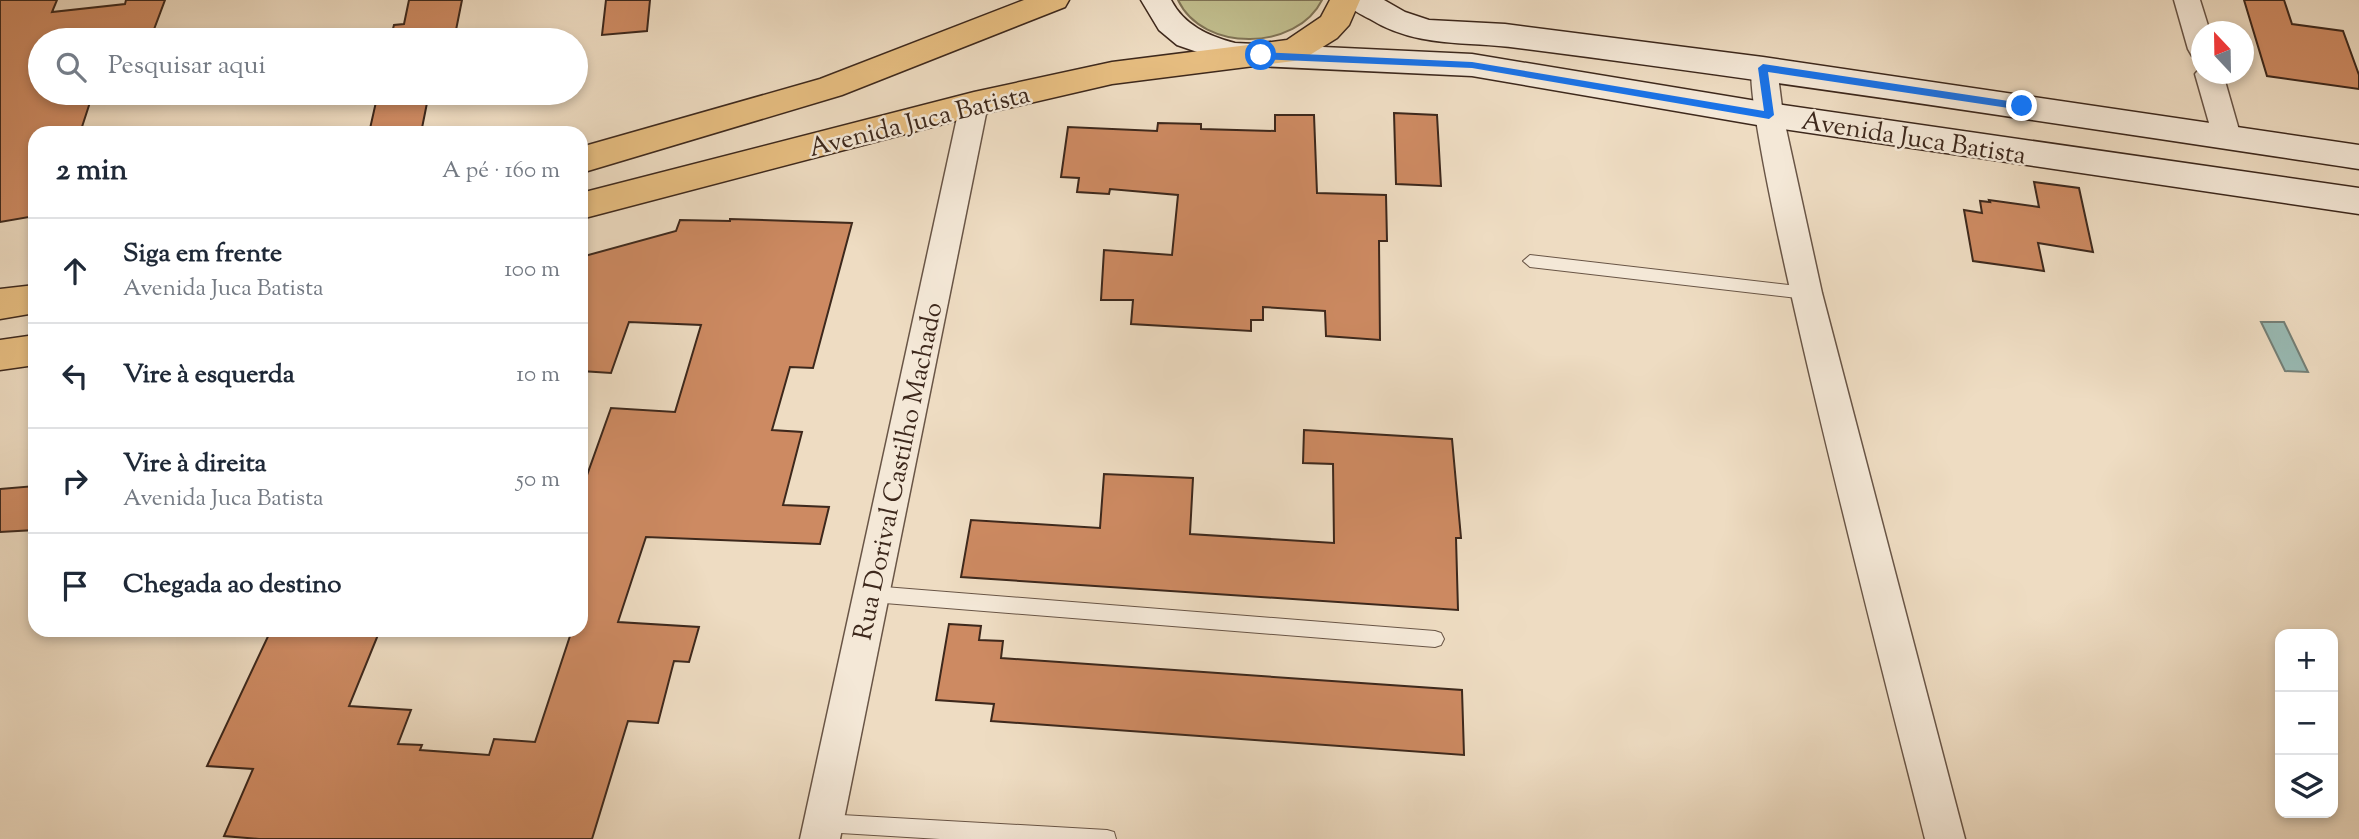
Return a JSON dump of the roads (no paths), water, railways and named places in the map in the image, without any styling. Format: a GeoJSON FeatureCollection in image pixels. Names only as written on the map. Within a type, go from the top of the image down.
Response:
{"type":"FeatureCollection","features":[{"type":"Feature","properties":{"kind":"main road","name":"Avenida Juca Batista"},"geometry":{"type":"LineString","coordinates":[[588,158],[831,87],[1055,0]]}},
{"type":"Feature","properties":{"kind":"main road","name":"Avenida Juca Batista"},"geometry":{"type":"LineString","coordinates":[[1156,0],[1165,20],[1183,36],[1208,47],[1235,54],[1472,65],[1769,115],[2359,201]]}},
{"type":"Feature","properties":{"kind":"main road"},"geometry":{"type":"LineString","coordinates":[[1261,55],[1294,50],[1317,38],[1336,23],[1345,0]]}},
{"type":"Feature","properties":{"kind":"main road","name":"Avenida Juca Batista"},"geometry":{"type":"LineString","coordinates":[[1361,0],[1394,20],[1428,31],[1504,35],[1763,68],[2359,157]]}},
{"type":"Feature","properties":{"kind":"main road","name":"Avenida Juca Batista"},"geometry":{"type":"LineString","coordinates":[[588,204],[974,104],[1112,73],[1261,55]]}},
{"type":"Feature","properties":{"kind":"main road"},"geometry":{"type":"LineString","coordinates":[[0,304],[28,300]]}},
{"type":"Feature","properties":{"kind":"street"},"geometry":{"type":"LineString","coordinates":[[2187,0],[2193,21]]}},
{"type":"Feature","properties":{"kind":"street"},"geometry":{"type":"LineString","coordinates":[[1763,68],[1769,115],[1806,293],[1945,839]]}},
{"type":"Feature","properties":{"kind":"street"},"geometry":{"type":"LineString","coordinates":[[2212,84],[2227,137]]}},
{"type":"Feature","properties":{"kind":"street","name":"Rua Dorival Castilho Machado"},"geometry":{"type":"LineString","coordinates":[[822,831],[974,104]]}},
{"type":"Feature","properties":{"kind":"lane"},"geometry":{"type":"LineString","coordinates":[[1530,261],[1806,293]]}},
{"type":"Feature","properties":{"kind":"lane"},"geometry":{"type":"LineString","coordinates":[[872,594],[1435,639]]}},
{"type":"Feature","properties":{"kind":"lane"},"geometry":{"type":"LineString","coordinates":[[822,831],[1107,839]]}},
{"type":"Feature","properties":{"kind":"water"},"geometry":{"type":"Polygon","coordinates":[[[2261,322],[2284,322],[2308,372],[2285,371],[2261,322]]]}}]}
